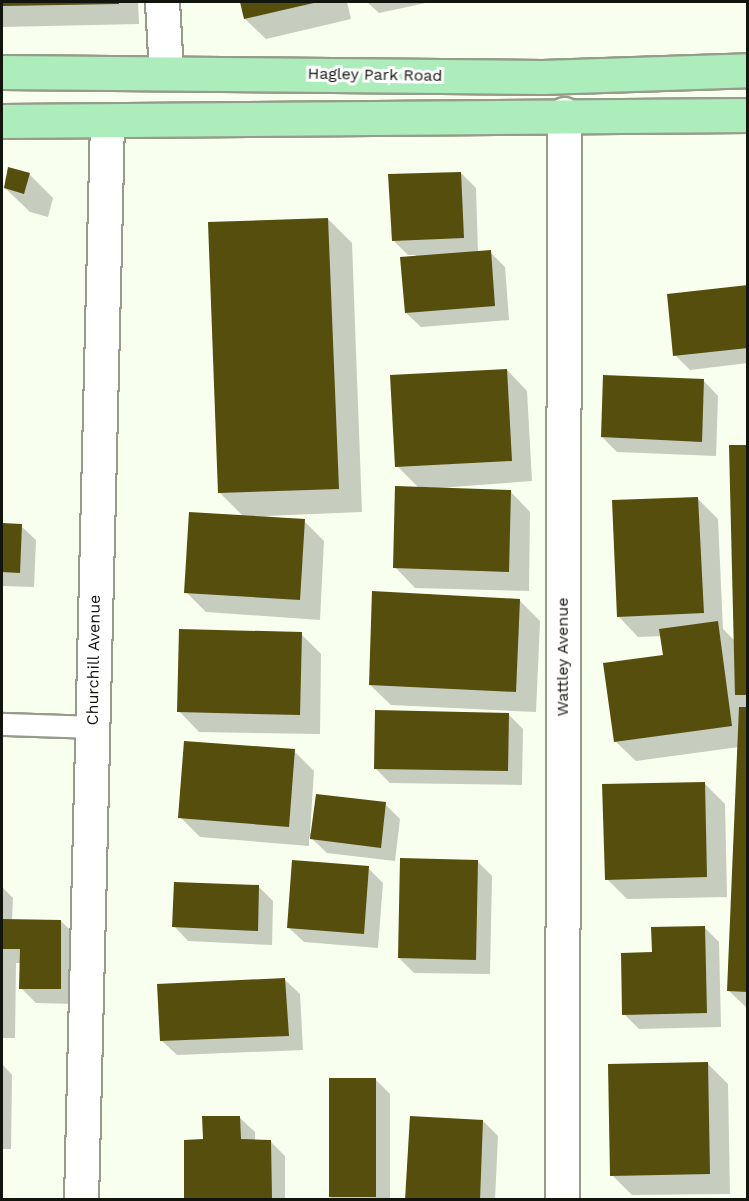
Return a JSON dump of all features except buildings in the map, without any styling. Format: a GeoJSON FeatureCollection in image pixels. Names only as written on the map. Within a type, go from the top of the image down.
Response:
{"type":"FeatureCollection","features":[{"type":"Feature","properties":{"kind":"main road","name":"Hagley Park Road"},"geometry":{"type":"LineString","coordinates":[[2,72],[166,71],[542,77],[747,70]]}},
{"type":"Feature","properties":{"kind":"main road"},"geometry":{"type":"LineString","coordinates":[[2,121],[564,114],[747,115]]}},
{"type":"Feature","properties":{"kind":"street"},"geometry":{"type":"LineString","coordinates":[[162,2],[166,71]]}},
{"type":"Feature","properties":{"kind":"street","name":"Wattley Avenue"},"geometry":{"type":"LineString","coordinates":[[562,1200],[564,114]]}},
{"type":"Feature","properties":{"kind":"street","name":"Churchill Avenue"},"geometry":{"type":"LineString","coordinates":[[81,1200],[107,121]]}},
{"type":"Feature","properties":{"kind":"lane"},"geometry":{"type":"LineString","coordinates":[[2,724],[92,727]]}}]}
